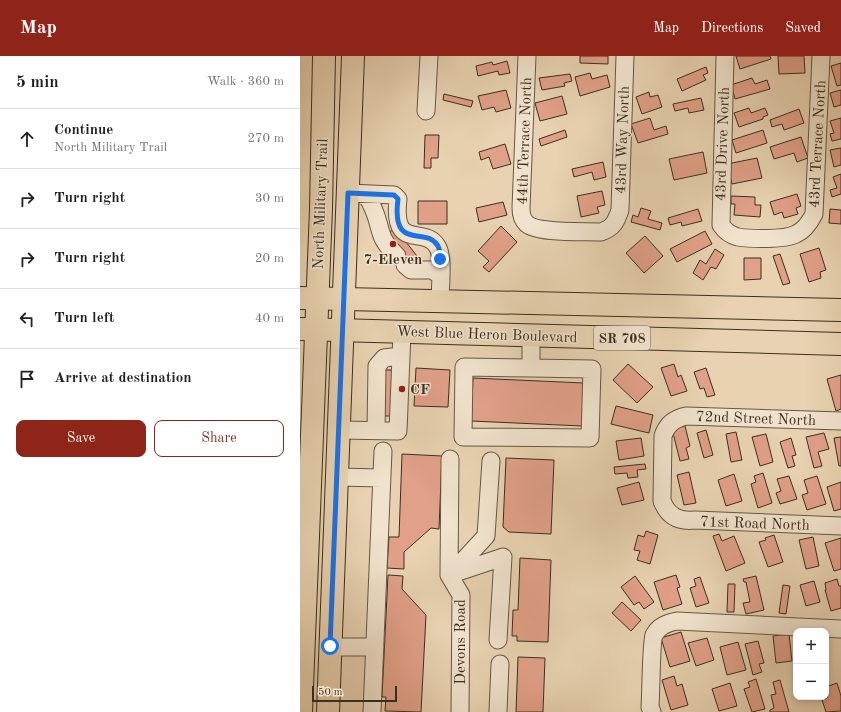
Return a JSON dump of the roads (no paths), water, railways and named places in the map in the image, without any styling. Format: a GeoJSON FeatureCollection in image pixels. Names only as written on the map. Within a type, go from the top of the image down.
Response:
{"type":"FeatureCollection","features":[{"type":"Feature","properties":{"kind":"main road","name":"North Military Trail"},"geometry":{"type":"LineString","coordinates":[[301,712],[308,298],[321,209],[324,56]]}},
{"type":"Feature","properties":{"kind":"main road","name":"North Military Trail"},"geometry":{"type":"LineString","coordinates":[[328,712],[343,299],[356,193],[353,56]]}},
{"type":"Feature","properties":{"kind":"main road","name":"West Blue Heron Boulevard"},"geometry":{"type":"LineString","coordinates":[[308,298],[841,310]]}},
{"type":"Feature","properties":{"kind":"main road","name":"West Blue Heron Boulevard"},"geometry":{"type":"LineString","coordinates":[[308,329],[841,344]]}},
{"type":"Feature","properties":{"kind":"street"},"geometry":{"type":"LineString","coordinates":[[426,111],[429,56]]}},
{"type":"Feature","properties":{"kind":"street","name":"44th Terrace North"},"geometry":{"type":"LineString","coordinates":[[527,56],[520,208],[522,217],[527,224],[536,230],[601,232],[609,229],[615,224]]}},
{"type":"Feature","properties":{"kind":"street","name":"43rd Way North"},"geometry":{"type":"LineString","coordinates":[[615,224],[620,210],[625,56]]}},
{"type":"Feature","properties":{"kind":"street","name":"43rd Drive North"},"geometry":{"type":"LineString","coordinates":[[725,56],[721,225],[725,231],[737,237],[781,238],[797,234],[804,229]]}},
{"type":"Feature","properties":{"kind":"street","name":"43rd Terrace North"},"geometry":{"type":"LineString","coordinates":[[804,229],[814,214],[821,56]]}},
{"type":"Feature","properties":{"kind":"street"},"geometry":{"type":"LineString","coordinates":[[356,193],[374,208],[386,246],[401,261],[411,270],[432,270],[440,275]]}},
{"type":"Feature","properties":{"kind":"street"},"geometry":{"type":"LineString","coordinates":[[356,193],[394,195],[398,199],[398,224],[405,232],[432,240],[438,247],[440,259],[440,301]]}},
{"type":"Feature","properties":{"kind":"street"},"geometry":{"type":"LineString","coordinates":[[338,430],[398,431],[402,332]]}},
{"type":"Feature","properties":{"kind":"street"},"geometry":{"type":"LineString","coordinates":[[531,335],[531,368]]}},
{"type":"Feature","properties":{"kind":"street"},"geometry":{"type":"LineString","coordinates":[[376,430],[377,366],[384,358],[400,356]]}},
{"type":"Feature","properties":{"kind":"street"},"geometry":{"type":"LineString","coordinates":[[464,367],[531,368],[592,369],[590,438],[463,437],[464,367]]}},
{"type":"Feature","properties":{"kind":"street","name":"72nd Street North"},"geometry":{"type":"LineString","coordinates":[[671,515],[664,505],[662,494],[663,436],[666,428],[671,422],[686,416],[841,421]]}},
{"type":"Feature","properties":{"kind":"street"},"geometry":{"type":"LineString","coordinates":[[372,712],[383,452]]}},
{"type":"Feature","properties":{"kind":"street"},"geometry":{"type":"LineString","coordinates":[[449,575],[450,459]]}},
{"type":"Feature","properties":{"kind":"street"},"geometry":{"type":"LineString","coordinates":[[449,575],[486,536],[491,461]]}},
{"type":"Feature","properties":{"kind":"street"},"geometry":{"type":"LineString","coordinates":[[337,477],[382,478]]}},
{"type":"Feature","properties":{"kind":"street","name":"71st Road North"},"geometry":{"type":"LineString","coordinates":[[671,515],[679,520],[687,521],[695,520],[841,526]]}},
{"type":"Feature","properties":{"kind":"street"},"geometry":{"type":"LineString","coordinates":[[449,575],[503,557],[498,640]]}},
{"type":"Feature","properties":{"kind":"street","name":"Devons Road"},"geometry":{"type":"LineString","coordinates":[[449,575],[461,595],[460,712]]}},
{"type":"Feature","properties":{"kind":"street"},"geometry":{"type":"LineString","coordinates":[[652,712],[650,707],[654,636],[662,626],[677,621],[841,628]]}},
{"type":"Feature","properties":{"kind":"street"},"geometry":{"type":"LineString","coordinates":[[330,646],[375,647]]}},
{"type":"Feature","properties":{"kind":"street"},"geometry":{"type":"LineString","coordinates":[[498,712],[500,664]]}},
{"type":"Feature","properties":{"kind":"place","name":"7-Eleven"},"geometry":{"type":"Point","coordinates":[393,244]}},
{"type":"Feature","properties":{"kind":"place","name":"CF"},"geometry":{"type":"Point","coordinates":[402,389]}}]}
